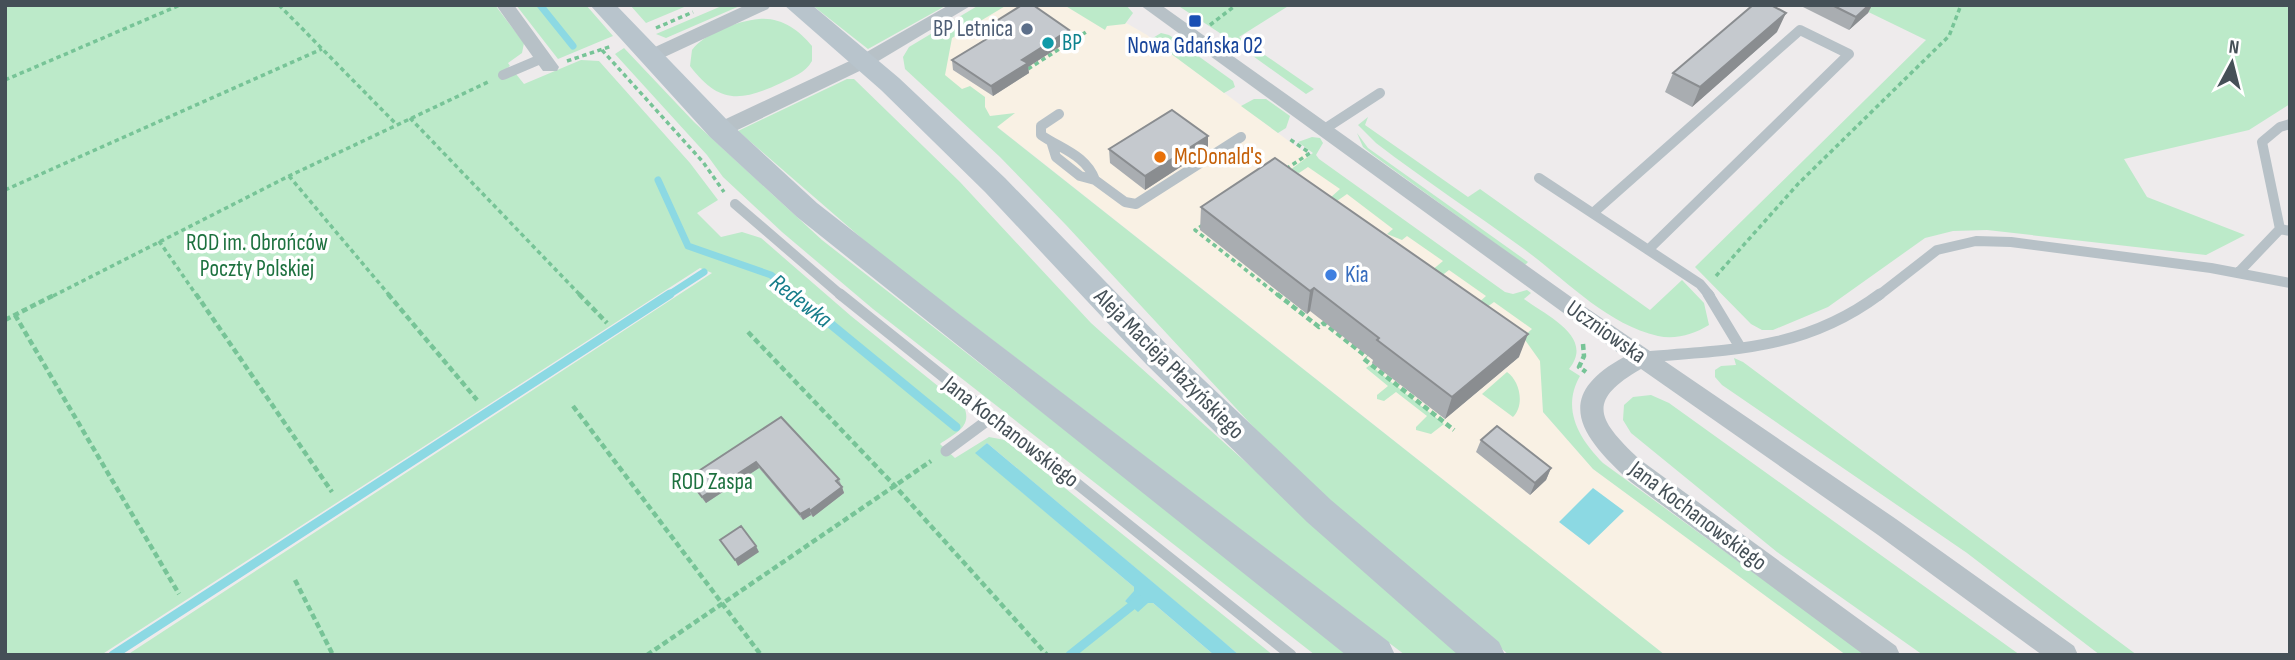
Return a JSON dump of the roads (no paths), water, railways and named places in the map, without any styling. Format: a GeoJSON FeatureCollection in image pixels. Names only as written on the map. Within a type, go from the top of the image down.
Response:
{"type":"FeatureCollection","features":[{"type":"Feature","properties":{"kind":"main road"},"geometry":{"type":"LineString","coordinates":[[602,5],[720,130],[807,210],[948,323],[1376,655]]}},
{"type":"Feature","properties":{"kind":"main road","name":"Aleja Macieja Płażyńskiego"},"geometry":{"type":"LineString","coordinates":[[796,5],[863,62],[995,185],[1212,410],[1319,511],[1486,655]]}},
{"type":"Feature","properties":{"kind":"street"},"geometry":{"type":"LineString","coordinates":[[505,5],[547,62]]}},
{"type":"Feature","properties":{"kind":"street"},"geometry":{"type":"LineString","coordinates":[[649,57],[762,5]]}},
{"type":"Feature","properties":{"kind":"street"},"geometry":{"type":"LineString","coordinates":[[720,130],[863,62],[963,5]]}},
{"type":"Feature","properties":{"kind":"street","name":"Uczniowska"},"geometry":{"type":"LineString","coordinates":[[1149,5],[1643,357],[1979,591],[2064,655]]}},
{"type":"Feature","properties":{"kind":"street","name":"Jana Kochanowskiego"},"geometry":{"type":"LineString","coordinates":[[1643,357],[1603,381],[1592,403],[1593,417],[1600,435],[1614,452],[1640,475],[1886,655]]}},
{"type":"Feature","properties":{"kind":"lane"},"geometry":{"type":"LineString","coordinates":[[1593,213],[1800,30],[1849,54],[1650,249]]}},
{"type":"Feature","properties":{"kind":"lane"},"geometry":{"type":"LineString","coordinates":[[503,75],[547,62]]}},
{"type":"Feature","properties":{"kind":"lane"},"geometry":{"type":"LineString","coordinates":[[1324,130],[1380,93]]}},
{"type":"Feature","properties":{"kind":"lane"},"geometry":{"type":"LineString","coordinates":[[1059,114],[1041,126],[1041,135],[1052,144],[1056,158],[1080,176],[1095,180],[1125,202],[1141,203],[1241,137]]}},
{"type":"Feature","properties":{"kind":"lane"},"geometry":{"type":"LineString","coordinates":[[2238,272],[2285,230],[2262,142],[2280,127],[2290,124]]}},
{"type":"Feature","properties":{"kind":"lane"},"geometry":{"type":"LineString","coordinates":[[1539,178],[1688,274],[1710,293],[1740,346]]}},
{"type":"Feature","properties":{"kind":"lane","name":"Jana Kochanowskiego"},"geometry":{"type":"LineString","coordinates":[[735,204],[849,302],[1291,655]]}},
{"type":"Feature","properties":{"kind":"lane"},"geometry":{"type":"LineString","coordinates":[[1643,357],[1804,336],[1828,327],[1867,304],[1941,249],[1985,240],[2238,272],[2290,283]]}},
{"type":"Feature","properties":{"kind":"lane"},"geometry":{"type":"LineString","coordinates":[[946,451],[992,417]]}},
{"type":"Feature","properties":{"kind":"water"},"geometry":{"type":"Polygon","coordinates":[[[987,443],[1239,655],[1214,655],[1153,603],[1148,603],[1138,612],[1125,601],[1134,591],[1134,587],[975,453],[987,443]]]}},
{"type":"Feature","properties":{"kind":"water"},"geometry":{"type":"Polygon","coordinates":[[[1593,488],[1624,511],[1589,545],[1559,522],[1593,488]]]}},
{"type":"Feature","properties":{"kind":"waterway","name":"Redewka"},"geometry":{"type":"LineString","coordinates":[[540,5],[573,46]]}},
{"type":"Feature","properties":{"kind":"waterway","name":"Redewka"},"geometry":{"type":"LineString","coordinates":[[658,180],[688,246],[771,275],[796,296]]}},
{"type":"Feature","properties":{"kind":"waterway"},"geometry":{"type":"LineString","coordinates":[[667,296],[704,272]]}},
{"type":"Feature","properties":{"kind":"waterway"},"geometry":{"type":"LineString","coordinates":[[113,655],[670,294]]}},
{"type":"Feature","properties":{"kind":"waterway","name":"Redewka"},"geometry":{"type":"LineString","coordinates":[[794,294],[956,427]]}},
{"type":"Feature","properties":{"kind":"waterway"},"geometry":{"type":"LineString","coordinates":[[1070,655],[1139,600]]}},
{"type":"Feature","properties":{"kind":"place","name":"Nowa Gdańska 02"},"geometry":{"type":"Point","coordinates":[1195,21]}},
{"type":"Feature","properties":{"kind":"place","name":"BP Letnica"},"geometry":{"type":"Point","coordinates":[1027,29]}},
{"type":"Feature","properties":{"kind":"place","name":"BP"},"geometry":{"type":"Point","coordinates":[1048,43]}},
{"type":"Feature","properties":{"kind":"place","name":"McDonald's"},"geometry":{"type":"Point","coordinates":[1160,157]}},
{"type":"Feature","properties":{"kind":"place","name":"Kia"},"geometry":{"type":"Point","coordinates":[1331,275]}},
{"type":"Feature","properties":{"kind":"park label","name":"ROD im. Obrońców Poczty Polskiej"},"geometry":{"type":"Point","coordinates":[257,256]}},
{"type":"Feature","properties":{"kind":"park label","name":"ROD Zaspa"},"geometry":{"type":"Point","coordinates":[712,482]}}]}
